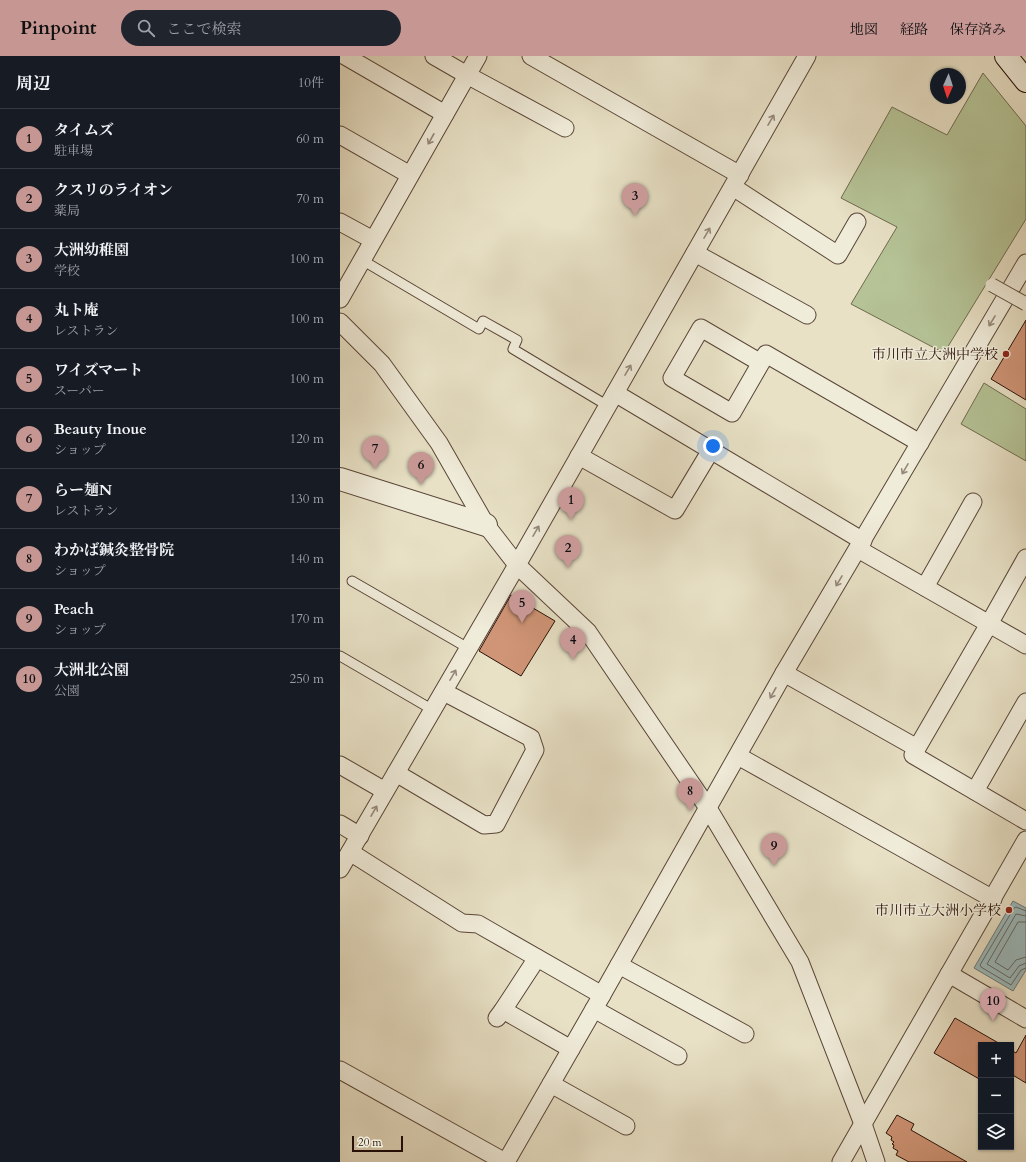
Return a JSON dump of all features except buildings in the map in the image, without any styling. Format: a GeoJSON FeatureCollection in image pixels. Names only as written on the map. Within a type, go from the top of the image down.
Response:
{"type":"FeatureCollection","features":[{"type":"Feature","properties":{"kind":"street"},"geometry":{"type":"LineString","coordinates":[[345,56],[445,114]]}},
{"type":"Feature","properties":{"kind":"street"},"geometry":{"type":"LineString","coordinates":[[434,56],[565,128]]}},
{"type":"Feature","properties":{"kind":"street"},"geometry":{"type":"LineString","coordinates":[[340,298],[478,56]]}},
{"type":"Feature","properties":{"kind":"street"},"geometry":{"type":"LineString","coordinates":[[531,56],[736,181],[838,254],[857,222]]}},
{"type":"Feature","properties":{"kind":"street"},"geometry":{"type":"LineString","coordinates":[[340,869],[517,565],[807,56]]}},
{"type":"Feature","properties":{"kind":"street"},"geometry":{"type":"LineString","coordinates":[[1006,56],[1026,81]]}},
{"type":"Feature","properties":{"kind":"street"},"geometry":{"type":"LineString","coordinates":[[340,135],[410,175]]}},
{"type":"Feature","properties":{"kind":"street"},"geometry":{"type":"LineString","coordinates":[[340,222],[373,240]]}},
{"type":"Feature","properties":{"kind":"street"},"geometry":{"type":"LineString","coordinates":[[695,253],[807,315]]}},
{"type":"Feature","properties":{"kind":"street"},"geometry":{"type":"LineString","coordinates":[[340,1070],[505,1162],[598,1002],[784,673],[861,545],[1026,263]]}},
{"type":"Feature","properties":{"kind":"street"},"geometry":{"type":"LineString","coordinates":[[992,285],[1026,304]]}},
{"type":"Feature","properties":{"kind":"street"},"geometry":{"type":"LineString","coordinates":[[340,322],[382,364],[439,443],[486,525],[517,565],[588,632],[708,808],[800,962],[863,1124],[876,1162]]}},
{"type":"Feature","properties":{"kind":"street"},"geometry":{"type":"LineString","coordinates":[[761,363],[701,328],[672,378],[732,413],[761,363],[766,354],[920,443]]}},
{"type":"Feature","properties":{"kind":"street"},"geometry":{"type":"LineString","coordinates":[[611,399],[711,450],[925,587],[1026,645]]}},
{"type":"Feature","properties":{"kind":"street"},"geometry":{"type":"LineString","coordinates":[[579,456],[675,510],[711,450]]}},
{"type":"Feature","properties":{"kind":"street"},"geometry":{"type":"LineString","coordinates":[[340,479],[486,525]]}},
{"type":"Feature","properties":{"kind":"street"},"geometry":{"type":"LineString","coordinates":[[925,587],[973,502]]}},
{"type":"Feature","properties":{"kind":"street"},"geometry":{"type":"LineString","coordinates":[[1026,558],[913,755],[1026,821]]}},
{"type":"Feature","properties":{"kind":"street"},"geometry":{"type":"LineString","coordinates":[[784,673],[917,748]]}},
{"type":"Feature","properties":{"kind":"street"},"geometry":{"type":"LineString","coordinates":[[396,773],[484,825],[496,824],[536,750],[531,738],[444,692]]}},
{"type":"Feature","properties":{"kind":"street"},"geometry":{"type":"LineString","coordinates":[[974,791],[1026,702]]}},
{"type":"Feature","properties":{"kind":"street"},"geometry":{"type":"LineString","coordinates":[[738,756],[993,898]]}},
{"type":"Feature","properties":{"kind":"street"},"geometry":{"type":"LineString","coordinates":[[340,765],[385,791]]}},
{"type":"Feature","properties":{"kind":"street"},"geometry":{"type":"LineString","coordinates":[[340,824],[360,836]]}},
{"type":"Feature","properties":{"kind":"street"},"geometry":{"type":"LineString","coordinates":[[841,1162],[1026,840]]}},
{"type":"Feature","properties":{"kind":"street"},"geometry":{"type":"LineString","coordinates":[[350,852],[462,922],[478,924],[537,958],[598,1002],[678,1056]]}},
{"type":"Feature","properties":{"kind":"street"},"geometry":{"type":"LineString","coordinates":[[537,958],[500,1014],[571,1049]]}},
{"type":"Feature","properties":{"kind":"street"},"geometry":{"type":"LineString","coordinates":[[619,965],[745,1034]]}},
{"type":"Feature","properties":{"kind":"street"},"geometry":{"type":"LineString","coordinates":[[949,974],[1026,1019]]}},
{"type":"Feature","properties":{"kind":"street"},"geometry":{"type":"LineString","coordinates":[[551,1084],[626,1126]]}},
{"type":"Feature","properties":{"kind":"lane"},"geometry":{"type":"LineString","coordinates":[[362,260],[479,329],[483,321],[517,340],[513,350],[611,399]]}},
{"type":"Feature","properties":{"kind":"lane"},"geometry":{"type":"LineString","coordinates":[[352,581],[468,648]]}},
{"type":"Feature","properties":{"kind":"lane"},"geometry":{"type":"LineString","coordinates":[[340,656],[433,710]]}},
{"type":"Feature","properties":{"kind":"green space"},"geometry":{"type":"Polygon","coordinates":[[[983,73],[1026,126],[1026,219],[944,353],[851,304],[897,227],[841,198],[892,107],[947,135],[983,73]]]}},
{"type":"Feature","properties":{"kind":"green space"},"geometry":{"type":"Polygon","coordinates":[[[984,383],[1026,409],[1026,461],[961,424],[984,383]]]}},
{"type":"Feature","properties":{"kind":"water"},"geometry":{"type":"Polygon","coordinates":[[[1013,901],[1026,908],[1026,970],[1013,991],[974,968],[1013,901]]]}},
{"type":"Feature","properties":{"kind":"place","name":"大洲幼稚園"},"geometry":{"type":"Point","coordinates":[635,216]}},
{"type":"Feature","properties":{"kind":"place","name":"市川市立大洲中学校"},"geometry":{"type":"Point","coordinates":[1006,354]}},
{"type":"Feature","properties":{"kind":"place","name":"らー麺N"},"geometry":{"type":"Point","coordinates":[375,469]}},
{"type":"Feature","properties":{"kind":"place","name":"Beauty Inoue"},"geometry":{"type":"Point","coordinates":[421,485]}},
{"type":"Feature","properties":{"kind":"place","name":"タイムズ"},"geometry":{"type":"Point","coordinates":[571,520]}},
{"type":"Feature","properties":{"kind":"place","name":"クスリのライオン"},"geometry":{"type":"Point","coordinates":[568,568]}},
{"type":"Feature","properties":{"kind":"place","name":"ワイズマート"},"geometry":{"type":"Point","coordinates":[522,623]}},
{"type":"Feature","properties":{"kind":"place","name":"丸ト庵"},"geometry":{"type":"Point","coordinates":[573,660]}},
{"type":"Feature","properties":{"kind":"place","name":"わかば鍼灸整骨院"},"geometry":{"type":"Point","coordinates":[690,811]}},
{"type":"Feature","properties":{"kind":"place","name":"Peach"},"geometry":{"type":"Point","coordinates":[774,866]}},
{"type":"Feature","properties":{"kind":"place","name":"市川市立大洲小学校"},"geometry":{"type":"Point","coordinates":[1009,910]}},
{"type":"Feature","properties":{"kind":"place","name":"大洲北公園"},"geometry":{"type":"Point","coordinates":[993,1021]}}]}
